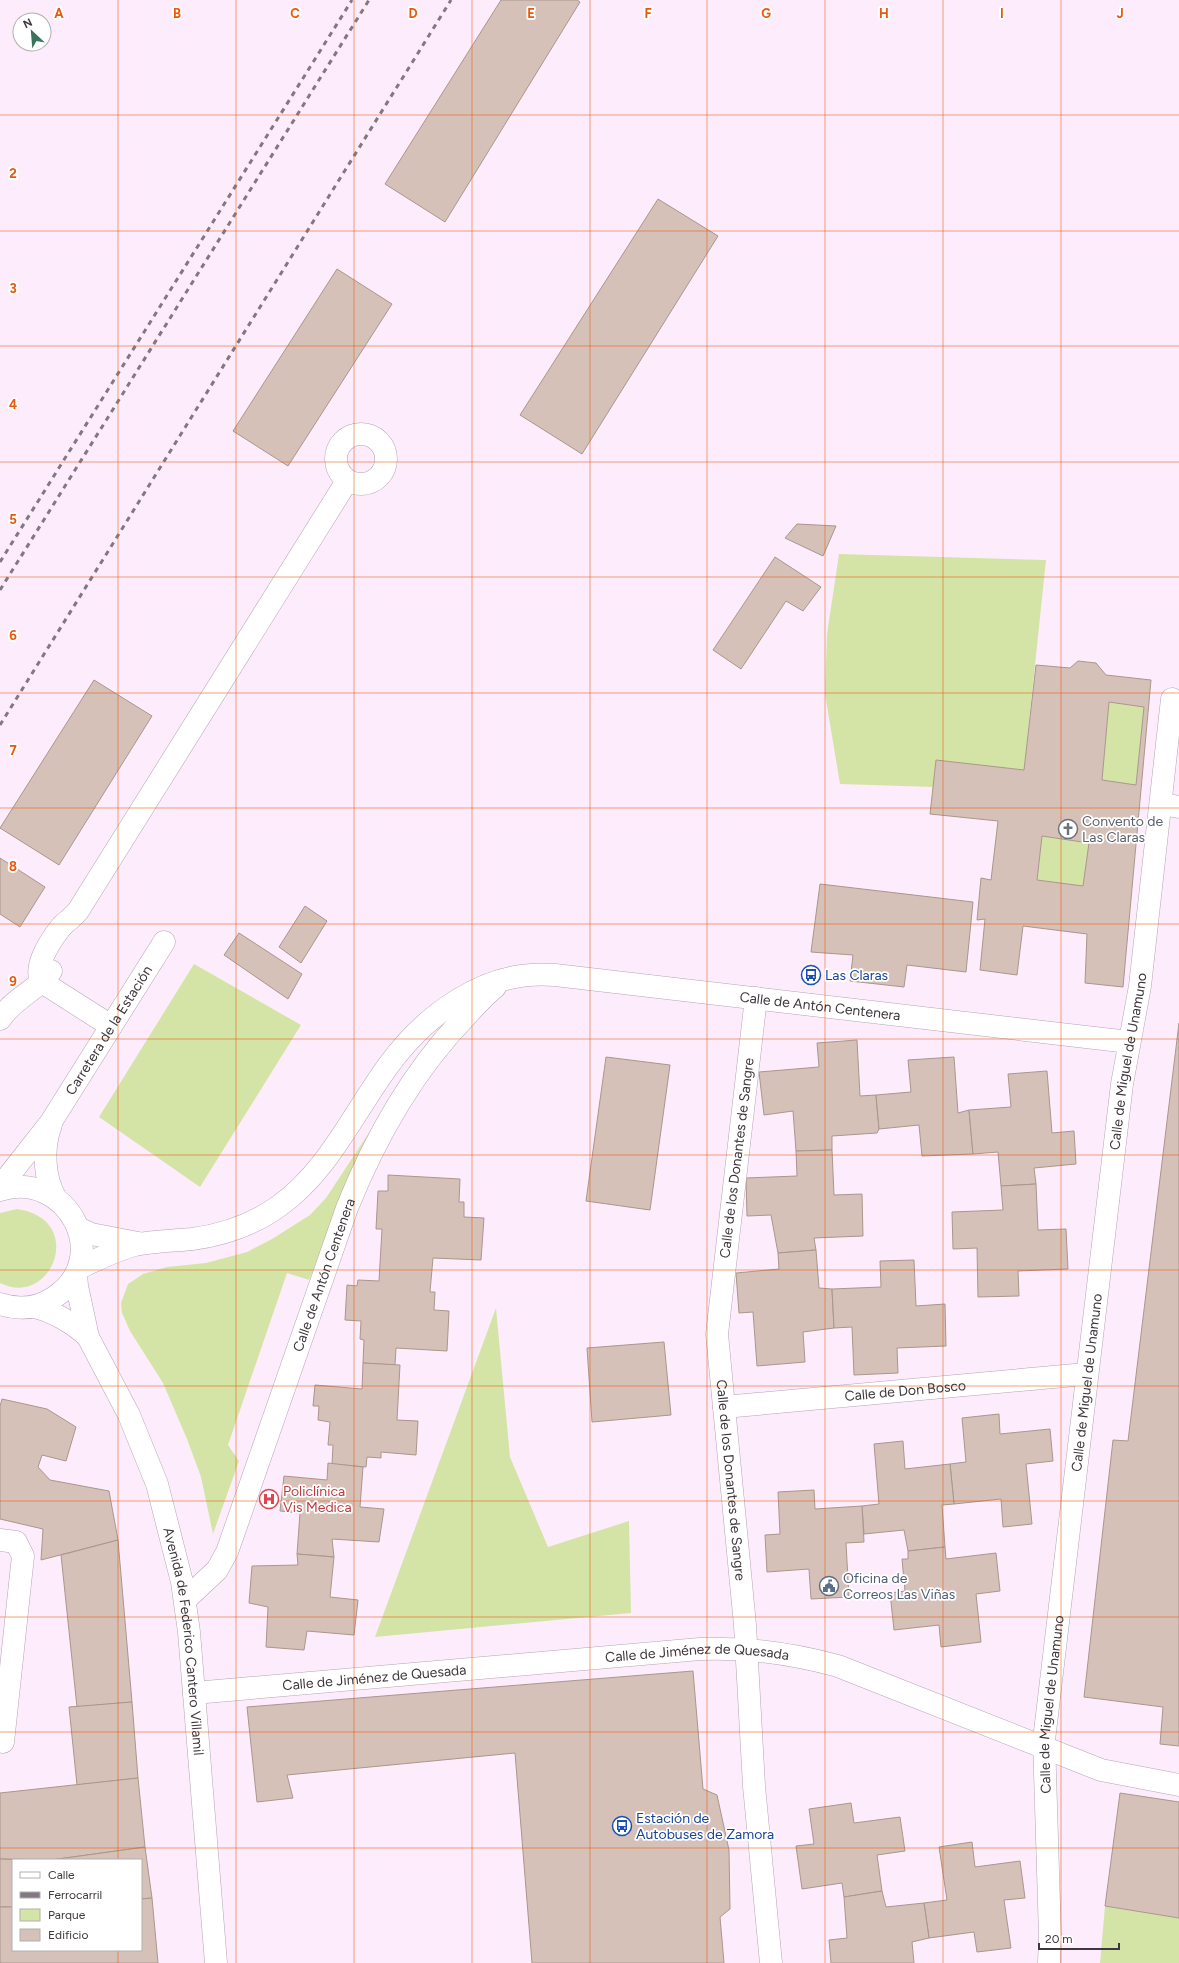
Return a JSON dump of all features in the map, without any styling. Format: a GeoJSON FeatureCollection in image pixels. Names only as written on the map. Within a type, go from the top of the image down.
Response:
{"type":"FeatureCollection","features":[{"type":"Feature","properties":{"kind":"street"},"geometry":{"type":"LineString","coordinates":[[111,1026],[42,982],[38,971],[42,959],[60,928],[78,911],[347,481]]}},
{"type":"Feature","properties":{"kind":"street","name":"Calle de Miguel de Unamuno"},"geometry":{"type":"LineString","coordinates":[[1049,1963],[1050,1924],[1044,1748],[1086,1374],[1122,1084],[1170,806],[1173,740],[1172,699]]}},
{"type":"Feature","properties":{"kind":"street","name":"Carretera de la Estación"},"geometry":{"type":"LineString","coordinates":[[0,1187],[53,1119],[164,942]]}},
{"type":"Feature","properties":{"kind":"street","name":"Calle de Antón Centenera"},"geometry":{"type":"LineString","coordinates":[[78,1228],[91,1234],[128,1242],[143,1243],[192,1239],[224,1232],[249,1223],[278,1207],[296,1192],[319,1167],[343,1134],[388,1066],[418,1030],[440,1012],[467,994],[511,977],[533,974],[555,975],[1129,1042]]}},
{"type":"Feature","properties":{"kind":"street","name":"Calle de Antón Centenera"},"geometry":{"type":"LineString","coordinates":[[185,1600],[217,1570],[228,1552],[347,1208],[374,1148],[408,1090],[438,1047],[484,997],[501,982],[511,977]]}},
{"type":"Feature","properties":{"kind":"street"},"geometry":{"type":"LineString","coordinates":[[0,1019],[15,1001],[42,982]]}},
{"type":"Feature","properties":{"kind":"street","name":"Calle de los Donantes de Sangre"},"geometry":{"type":"LineString","coordinates":[[756,998],[718,1323],[724,1408],[747,1649],[754,1786],[771,1963]]}},
{"type":"Feature","properties":{"kind":"street","name":"Carretera de la Estación"},"geometry":{"type":"LineString","coordinates":[[53,1119],[47,1134],[45,1150],[48,1180],[56,1199]]}},
{"type":"Feature","properties":{"kind":"street"},"geometry":{"type":"LineString","coordinates":[[0,1190],[17,1187],[32,1188],[56,1199]]}},
{"type":"Feature","properties":{"kind":"street","name":"Avenida de Federico Cantero Villamil"},"geometry":{"type":"LineString","coordinates":[[56,1199],[70,1212],[78,1228],[82,1245],[77,1286],[88,1336],[126,1410],[148,1460],[165,1509],[185,1600],[216,1963]]}},
{"type":"Feature","properties":{"kind":"street","name":"Calle de Antón Centenera"},"geometry":{"type":"LineString","coordinates":[[78,1271],[127,1247],[143,1243]]}},
{"type":"Feature","properties":{"kind":"street"},"geometry":{"type":"LineString","coordinates":[[33,1307],[58,1295],[68,1285],[78,1271]]}},
{"type":"Feature","properties":{"kind":"street"},"geometry":{"type":"LineString","coordinates":[[0,1304],[18,1308],[33,1307],[43,1310],[88,1336]]}},
{"type":"Feature","properties":{"kind":"street","name":"Calle de Don Bosco"},"geometry":{"type":"LineString","coordinates":[[724,1408],[1086,1374]]}},
{"type":"Feature","properties":{"kind":"street"},"geometry":{"type":"LineString","coordinates":[[0,1540],[16,1542],[23,1556],[3,1742]]}},
{"type":"Feature","properties":{"kind":"street","name":"Calle de Jiménez de Quesada"},"geometry":{"type":"LineString","coordinates":[[194,1693],[700,1649],[747,1649],[795,1656],[838,1666],[1101,1770],[1179,1784]]}},
{"type":"Feature","properties":{"kind":"green space"},"geometry":{"type":"Polygon","coordinates":[[[839,554],[1046,560],[1024,770],[936,760],[933,787],[840,784],[825,694],[827,634],[839,554]]]}},
{"type":"Feature","properties":{"kind":"green space"},"geometry":{"type":"Polygon","coordinates":[[[1109,702],[1144,707],[1136,785],[1102,780],[1109,702]]]}},
{"type":"Feature","properties":{"kind":"green space"},"geometry":{"type":"Polygon","coordinates":[[[1042,836],[1089,843],[1083,886],[1037,880],[1042,836]]]}},
{"type":"Feature","properties":{"kind":"green space"},"geometry":{"type":"Polygon","coordinates":[[[194,964],[301,1025],[200,1187],[99,1117],[194,964]]]}},
{"type":"Feature","properties":{"kind":"green space"},"geometry":{"type":"Polygon","coordinates":[[[376,1122],[309,1280],[287,1273],[228,1445],[239,1461],[213,1534],[201,1477],[187,1439],[163,1383],[130,1331],[122,1313],[121,1303],[128,1284],[143,1274],[167,1267],[206,1263],[247,1252],[272,1239],[310,1215],[326,1198],[376,1122]]]}},
{"type":"Feature","properties":{"kind":"green space"},"geometry":{"type":"Polygon","coordinates":[[[17,1209],[38,1216],[51,1228],[56,1244],[54,1260],[47,1274],[34,1284],[19,1288],[0,1283],[0,1213],[17,1209]]]}},
{"type":"Feature","properties":{"kind":"green space"},"geometry":{"type":"Polygon","coordinates":[[[496,1308],[510,1457],[548,1547],[629,1521],[631,1613],[375,1637],[496,1308]]]}},
{"type":"Feature","properties":{"kind":"green space"},"geometry":{"type":"Polygon","coordinates":[[[1105,1906],[1179,1918],[1179,1963],[1100,1963],[1105,1906]]]}},
{"type":"Feature","properties":{"kind":"building"},"geometry":{"type":"Polygon","coordinates":[[[501,0],[577,0],[580,2],[445,222],[385,184],[501,0]]]}},
{"type":"Feature","properties":{"kind":"building"},"geometry":{"type":"Polygon","coordinates":[[[658,199],[718,236],[582,454],[520,415],[658,199]]]}},
{"type":"Feature","properties":{"kind":"building"},"geometry":{"type":"Polygon","coordinates":[[[337,269],[392,304],[288,466],[233,431],[337,269]]]}},
{"type":"Feature","properties":{"kind":"building"},"geometry":{"type":"Polygon","coordinates":[[[797,524],[836,526],[823,556],[785,538],[797,524]]]}},
{"type":"Feature","properties":{"kind":"building"},"geometry":{"type":"Polygon","coordinates":[[[775,557],[821,587],[803,611],[786,601],[741,669],[713,650],[775,557]]]}},
{"type":"Feature","properties":{"kind":"building","name":"Convento de Las Claras"},"geometry":{"type":"Polygon","coordinates":[[[1078,661],[1096,663],[1106,675],[1151,680],[1123,987],[1085,983],[1087,934],[1023,926],[1017,975],[980,970],[985,919],[977,920],[981,878],[991,880],[998,821],[930,814],[936,760],[1024,770],[1036,665],[1070,668],[1078,661]],[[1109,702],[1102,780],[1136,785],[1144,707],[1109,702]],[[1042,836],[1037,880],[1083,886],[1089,843],[1042,836]]]}},
{"type":"Feature","properties":{"kind":"building"},"geometry":{"type":"Polygon","coordinates":[[[94,680],[152,716],[59,865],[0,828],[94,680]]]}},
{"type":"Feature","properties":{"kind":"building"},"geometry":{"type":"Polygon","coordinates":[[[0,858],[45,887],[20,927],[0,914],[0,858]]]}},
{"type":"Feature","properties":{"kind":"building"},"geometry":{"type":"Polygon","coordinates":[[[820,884],[973,902],[966,972],[907,965],[904,987],[850,981],[853,955],[811,952],[820,884]]]}},
{"type":"Feature","properties":{"kind":"building"},"geometry":{"type":"Polygon","coordinates":[[[305,906],[327,921],[301,963],[279,947],[305,906]]]}},
{"type":"Feature","properties":{"kind":"building"},"geometry":{"type":"Polygon","coordinates":[[[239,933],[302,974],[288,999],[224,955],[239,933]]]}},
{"type":"Feature","properties":{"kind":"building"},"geometry":{"type":"Polygon","coordinates":[[[1179,1023],[1179,1746],[1160,1744],[1163,1707],[1084,1697],[1113,1440],[1128,1441],[1179,1023]]]}},
{"type":"Feature","properties":{"kind":"building"},"geometry":{"type":"Polygon","coordinates":[[[857,1040],[860,1096],[876,1095],[879,1129],[877,1133],[832,1136],[832,1150],[796,1151],[793,1111],[764,1115],[759,1072],[819,1067],[817,1043],[857,1040]]]}},
{"type":"Feature","properties":{"kind":"building"},"geometry":{"type":"Polygon","coordinates":[[[606,1057],[670,1065],[650,1210],[586,1201],[606,1057]]]}},
{"type":"Feature","properties":{"kind":"building"},"geometry":{"type":"Polygon","coordinates":[[[954,1057],[958,1113],[969,1110],[973,1154],[922,1156],[919,1125],[879,1129],[876,1095],[911,1092],[908,1060],[954,1057]]]}},
{"type":"Feature","properties":{"kind":"building"},"geometry":{"type":"Polygon","coordinates":[[[1047,1071],[1052,1133],[1074,1131],[1076,1164],[1034,1168],[1036,1184],[1001,1186],[998,1152],[973,1154],[969,1110],[1011,1107],[1008,1074],[1047,1071]]]}},
{"type":"Feature","properties":{"kind":"building"},"geometry":{"type":"Polygon","coordinates":[[[832,1150],[834,1195],[862,1194],[863,1236],[814,1238],[816,1250],[778,1253],[771,1215],[747,1216],[746,1178],[797,1176],[796,1151],[832,1150]]]}},
{"type":"Feature","properties":{"kind":"building"},"geometry":{"type":"Polygon","coordinates":[[[388,1175],[460,1179],[459,1202],[464,1202],[464,1217],[484,1218],[481,1260],[433,1258],[430,1292],[435,1292],[434,1310],[449,1311],[447,1351],[396,1348],[395,1365],[363,1363],[364,1340],[360,1339],[361,1321],[345,1320],[347,1285],[357,1286],[358,1280],[379,1281],[382,1229],[376,1229],[378,1191],[388,1191],[388,1175]]]}},
{"type":"Feature","properties":{"kind":"building"},"geometry":{"type":"Polygon","coordinates":[[[1036,1184],[1038,1230],[1066,1229],[1068,1269],[1018,1271],[1019,1296],[978,1297],[977,1248],[953,1249],[952,1212],[1003,1210],[1001,1186],[1036,1184]]]}},
{"type":"Feature","properties":{"kind":"building"},"geometry":{"type":"Polygon","coordinates":[[[816,1250],[819,1288],[832,1289],[834,1328],[803,1332],[805,1362],[757,1366],[753,1312],[739,1313],[736,1273],[779,1269],[778,1253],[816,1250]]]}},
{"type":"Feature","properties":{"kind":"building"},"geometry":{"type":"Polygon","coordinates":[[[914,1260],[916,1306],[945,1304],[946,1346],[897,1348],[898,1373],[854,1375],[852,1327],[834,1328],[832,1289],[881,1287],[880,1261],[914,1260]]]}},
{"type":"Feature","properties":{"kind":"building"},"geometry":{"type":"Polygon","coordinates":[[[664,1342],[671,1415],[592,1422],[587,1348],[664,1342]]]}},
{"type":"Feature","properties":{"kind":"building"},"geometry":{"type":"Polygon","coordinates":[[[363,1363],[400,1365],[397,1420],[418,1421],[416,1455],[381,1452],[381,1458],[367,1457],[366,1467],[332,1464],[333,1445],[328,1445],[330,1422],[318,1420],[319,1406],[313,1406],[315,1385],[362,1389],[363,1363]]]}},
{"type":"Feature","properties":{"kind":"building"},"geometry":{"type":"Polygon","coordinates":[[[2,1399],[47,1409],[76,1427],[66,1461],[42,1455],[38,1467],[50,1480],[109,1491],[118,1540],[41,1560],[43,1529],[0,1519],[0,1406],[2,1399]]]}},
{"type":"Feature","properties":{"kind":"building"},"geometry":{"type":"Polygon","coordinates":[[[999,1414],[1000,1434],[1050,1429],[1053,1461],[1026,1464],[1032,1524],[1003,1527],[1001,1499],[954,1504],[950,1464],[966,1462],[962,1418],[999,1414]]]}},
{"type":"Feature","properties":{"kind":"building"},"geometry":{"type":"Polygon","coordinates":[[[903,1441],[905,1469],[950,1464],[954,1504],[942,1505],[945,1547],[908,1551],[904,1530],[864,1534],[862,1506],[879,1504],[874,1444],[903,1441]]]}},
{"type":"Feature","properties":{"kind":"building"},"geometry":{"type":"Polygon","coordinates":[[[328,1463],[363,1467],[360,1507],[384,1509],[379,1542],[332,1539],[334,1557],[297,1554],[300,1513],[280,1511],[284,1476],[327,1480],[328,1463]]]}},
{"type":"Feature","properties":{"kind":"building"},"geometry":{"type":"Polygon","coordinates":[[[814,1490],[815,1509],[862,1506],[864,1542],[846,1543],[849,1597],[811,1599],[809,1569],[767,1572],[765,1535],[780,1534],[778,1492],[814,1490]]]}},
{"type":"Feature","properties":{"kind":"building"},"geometry":{"type":"Polygon","coordinates":[[[118,1540],[132,1702],[77,1707],[61,1555],[118,1540]]]}},
{"type":"Feature","properties":{"kind":"building"},"geometry":{"type":"Polygon","coordinates":[[[945,1547],[946,1559],[996,1553],[1000,1591],[976,1594],[981,1642],[941,1647],[939,1625],[894,1630],[890,1593],[905,1591],[902,1559],[908,1559],[908,1551],[945,1547]]]}},
{"type":"Feature","properties":{"kind":"building"},"geometry":{"type":"Polygon","coordinates":[[[297,1554],[334,1557],[330,1597],[358,1600],[354,1635],[307,1631],[304,1650],[266,1647],[268,1607],[249,1603],[252,1566],[298,1565],[297,1554]]]}},
{"type":"Feature","properties":{"kind":"building","name":"Estación de Autobuses de Zamora"},"geometry":{"type":"Polygon","coordinates":[[[693,1671],[703,1789],[717,1795],[729,1850],[730,1909],[720,1917],[724,1963],[532,1963],[515,1753],[287,1775],[293,1798],[257,1802],[247,1707],[693,1671]]]}},
{"type":"Feature","properties":{"kind":"building"},"geometry":{"type":"Polygon","coordinates":[[[132,1702],[138,1778],[77,1785],[69,1707],[132,1702]]]}},
{"type":"Feature","properties":{"kind":"building"},"geometry":{"type":"Polygon","coordinates":[[[138,1778],[145,1847],[58,1859],[0,1859],[0,1793],[138,1778]]]}},
{"type":"Feature","properties":{"kind":"building"},"geometry":{"type":"Polygon","coordinates":[[[1120,1793],[1179,1802],[1179,1918],[1105,1906],[1120,1793]]]}},
{"type":"Feature","properties":{"kind":"building"},"geometry":{"type":"Polygon","coordinates":[[[851,1803],[854,1823],[900,1817],[905,1851],[877,1855],[882,1891],[844,1897],[842,1883],[802,1889],[796,1846],[814,1844],[809,1809],[851,1803]]]}},
{"type":"Feature","properties":{"kind":"building"},"geometry":{"type":"Polygon","coordinates":[[[972,1842],[975,1867],[1020,1861],[1025,1898],[1004,1900],[1011,1948],[977,1952],[974,1932],[929,1938],[924,1903],[947,1900],[939,1847],[972,1842]]]}},
{"type":"Feature","properties":{"kind":"building"},"geometry":{"type":"Polygon","coordinates":[[[145,1847],[152,1898],[142,1899],[142,1859],[58,1859],[145,1847]]]}},
{"type":"Feature","properties":{"kind":"building"},"geometry":{"type":"Polygon","coordinates":[[[0,1859],[12,1859],[12,1907],[0,1907],[0,1859]]]}},
{"type":"Feature","properties":{"kind":"building"},"geometry":{"type":"Polygon","coordinates":[[[882,1891],[886,1907],[924,1903],[929,1938],[912,1942],[914,1963],[831,1963],[829,1940],[847,1938],[844,1897],[882,1891]]]}},
{"type":"Feature","properties":{"kind":"building"},"geometry":{"type":"Polygon","coordinates":[[[152,1898],[158,1963],[0,1963],[0,1907],[12,1907],[12,1951],[142,1951],[142,1899],[152,1898]]]}},
{"type":"Feature","properties":{"kind":"railway"},"geometry":{"type":"LineString","coordinates":[[0,562],[352,0]]}},
{"type":"Feature","properties":{"kind":"railway"},"geometry":{"type":"LineString","coordinates":[[0,590],[369,0]]}},
{"type":"Feature","properties":{"kind":"railway"},"geometry":{"type":"LineString","coordinates":[[0,725],[451,0]]}},
{"type":"Feature","properties":{"kind":"place","name":"Convento de Las Claras"},"geometry":{"type":"Point","coordinates":[1068,829]}},
{"type":"Feature","properties":{"kind":"place","name":"Las Claras"},"geometry":{"type":"Point","coordinates":[811,975]}},
{"type":"Feature","properties":{"kind":"place","name":"Policlínica Vis Medica"},"geometry":{"type":"Point","coordinates":[269,1499]}},
{"type":"Feature","properties":{"kind":"place","name":"Oficina de Correos Las Viñas"},"geometry":{"type":"Point","coordinates":[829,1586]}},
{"type":"Feature","properties":{"kind":"place","name":"Estación de Autobuses de Zamora"},"geometry":{"type":"Point","coordinates":[622,1826]}}]}
